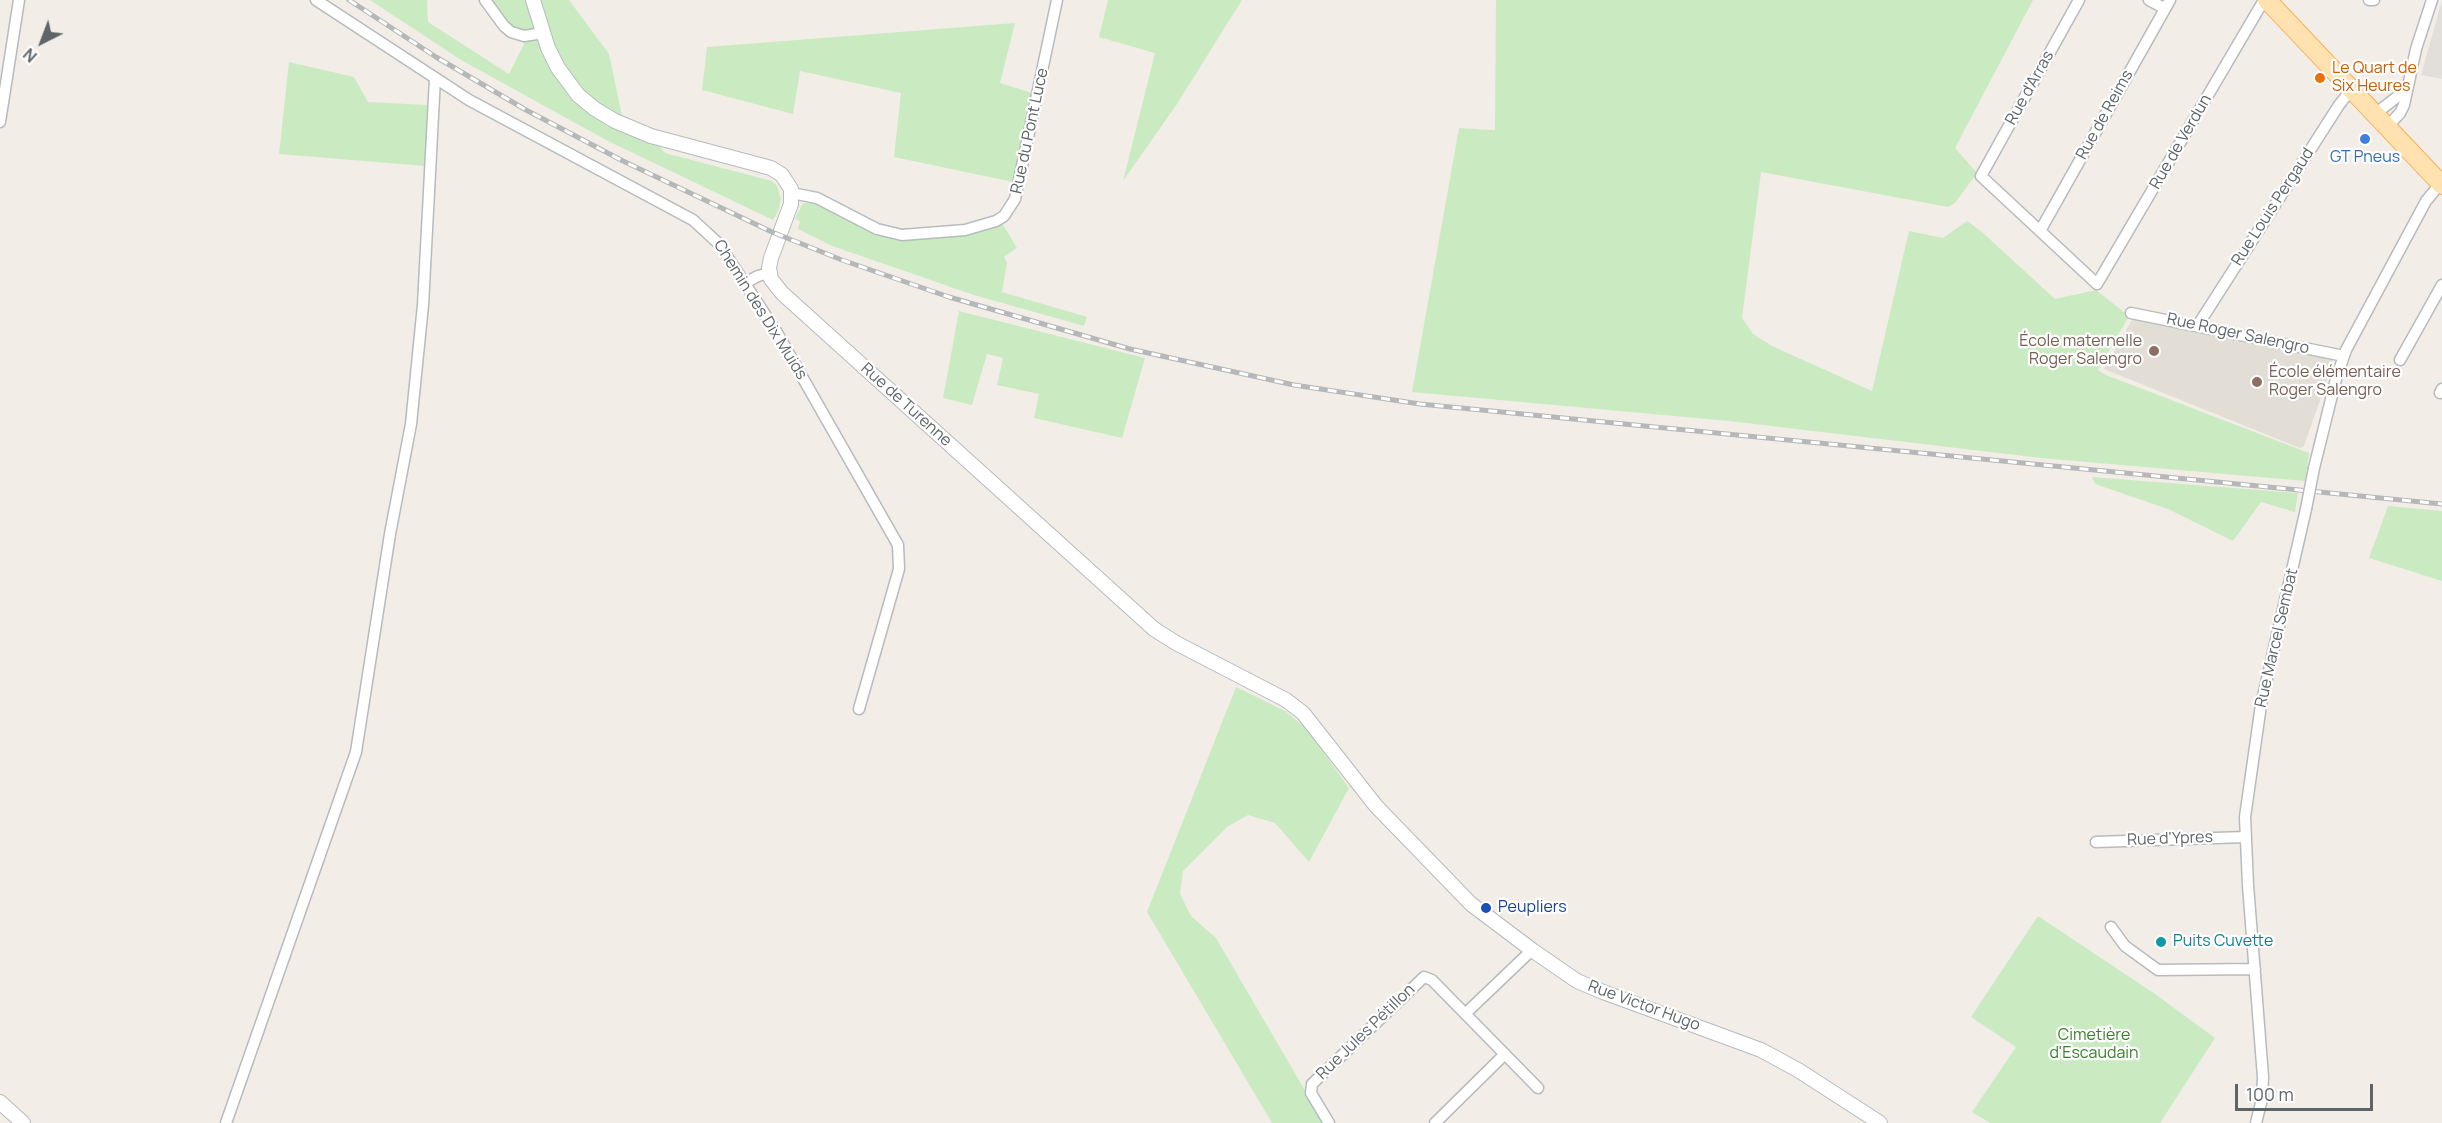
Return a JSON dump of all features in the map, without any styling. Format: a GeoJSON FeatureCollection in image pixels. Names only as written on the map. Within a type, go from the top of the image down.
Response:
{"type":"FeatureCollection","features":[{"type":"Feature","properties":{"kind":"main road"},"geometry":{"type":"LineString","coordinates":[[2265,0],[2441,184]]}},
{"type":"Feature","properties":{"kind":"street"},"geometry":{"type":"LineString","coordinates":[[0,122],[19,0]]}},
{"type":"Feature","properties":{"kind":"street","name":"Chemin des Dix Muids"},"geometry":{"type":"LineString","coordinates":[[316,0],[478,105],[699,224],[719,244],[838,438],[898,545],[899,569],[859,709]]}},
{"type":"Feature","properties":{"kind":"street"},"geometry":{"type":"LineString","coordinates":[[485,0],[511,32],[524,36],[543,33]]}},
{"type":"Feature","properties":{"kind":"street"},"geometry":{"type":"LineString","coordinates":[[533,0],[551,55],[567,82],[578,95],[602,114],[658,138],[771,168],[786,180],[792,194],[790,208],[771,258],[770,273],[745,283]]}},
{"type":"Feature","properties":{"kind":"street","name":"Rue du Pont Luce"},"geometry":{"type":"LineString","coordinates":[[792,194],[806,194],[817,198],[877,229],[902,235],[965,230],[996,221],[1004,216],[1015,199],[1057,0]]}},
{"type":"Feature","properties":{"kind":"street","name":"Rue d'Arras"},"geometry":{"type":"LineString","coordinates":[[2040,231],[1981,176],[2079,0]]}},
{"type":"Feature","properties":{"kind":"street"},"geometry":{"type":"LineString","coordinates":[[2149,0],[2167,4]]}},
{"type":"Feature","properties":{"kind":"street","name":"Rue de Verdun"},"geometry":{"type":"LineString","coordinates":[[2040,231],[2097,284],[2265,0]]}},
{"type":"Feature","properties":{"kind":"street"},"geometry":{"type":"LineString","coordinates":[[2381,121],[2402,110],[2418,40],[2432,0]]}},
{"type":"Feature","properties":{"kind":"street","name":"Rue de Reims"},"geometry":{"type":"LineString","coordinates":[[2040,231],[2167,4]]}},
{"type":"Feature","properties":{"kind":"street"},"geometry":{"type":"LineString","coordinates":[[226,1123],[356,753],[388,543],[411,424],[423,305],[435,78]]}},
{"type":"Feature","properties":{"kind":"street"},"geometry":{"type":"LineString","coordinates":[[2381,121],[2408,83]]}},
{"type":"Feature","properties":{"kind":"street","name":"Rue Louis Pergaud"},"geometry":{"type":"LineString","coordinates":[[2198,325],[2339,105],[2351,90]]}},
{"type":"Feature","properties":{"kind":"street","name":"Rue Marcel Sembat"},"geometry":{"type":"LineString","coordinates":[[2257,1123],[2262,1099],[2263,1077],[2245,837],[2251,768],[2261,705],[2314,468],[2344,356],[2426,201],[2441,184]]}},
{"type":"Feature","properties":{"kind":"street","name":"Rue de Turenne"},"geometry":{"type":"LineString","coordinates":[[770,273],[777,288],[791,302],[1140,616],[1176,643],[1293,704],[1313,723],[1354,778]]}},
{"type":"Feature","properties":{"kind":"street"},"geometry":{"type":"LineString","coordinates":[[2400,360],[2442,285]]}},
{"type":"Feature","properties":{"kind":"street","name":"Rue Roger Salengro"},"geometry":{"type":"LineString","coordinates":[[2132,312],[2344,356]]}},
{"type":"Feature","properties":{"kind":"street","name":"Rue Victor Hugo"},"geometry":{"type":"LineString","coordinates":[[1354,778],[1384,814],[1464,897],[1569,976],[1594,989],[1771,1055],[1880,1123]]}},
{"type":"Feature","properties":{"kind":"street","name":"Rue d'Ypres"},"geometry":{"type":"LineString","coordinates":[[2096,842],[2245,837]]}},
{"type":"Feature","properties":{"kind":"street"},"geometry":{"type":"LineString","coordinates":[[2111,927],[2125,946],[2158,970],[2256,969]]}},
{"type":"Feature","properties":{"kind":"street"},"geometry":{"type":"LineString","coordinates":[[1532,950],[1466,1013],[1538,1088]]}},
{"type":"Feature","properties":{"kind":"street","name":"Rue Jules Pétillon"},"geometry":{"type":"LineString","coordinates":[[1329,1123],[1311,1093],[1310,1087],[1421,978],[1427,977],[1432,980],[1466,1013]]}},
{"type":"Feature","properties":{"kind":"street"},"geometry":{"type":"LineString","coordinates":[[1435,1123],[1505,1054]]}},
{"type":"Feature","properties":{"kind":"street"},"geometry":{"type":"LineString","coordinates":[[0,1102],[23,1123]]}},
{"type":"Feature","properties":{"kind":"shaded area"},"geometry":{"type":"Polygon","coordinates":[[[2442,0],[2442,79],[2421,75],[2442,0]]]}},
{"type":"Feature","properties":{"kind":"shaded area","name":"École élémentaire Roger Salengro"},"geometry":{"type":"Polygon","coordinates":[[[2133,318],[2331,359],[2333,363],[2304,446],[2300,448],[2104,369],[2133,318]]]}},
{"type":"Feature","properties":{"kind":"green space"},"geometry":{"type":"Polygon","coordinates":[[[370,0],[427,0],[428,22],[509,74],[524,44],[491,0],[569,0],[609,54],[622,116],[619,130],[657,143],[665,153],[772,181],[777,186],[781,199],[778,211],[773,220],[608,141],[461,60],[370,0]]]}},
{"type":"Feature","properties":{"kind":"green space"},"geometry":{"type":"Polygon","coordinates":[[[1108,0],[1242,0],[1177,104],[1123,181],[1155,53],[1099,37],[1108,0]]]}},
{"type":"Feature","properties":{"kind":"green space"},"geometry":{"type":"Polygon","coordinates":[[[1496,0],[2033,0],[1955,148],[1977,173],[1955,203],[1948,207],[1761,172],[1742,318],[1753,334],[1772,346],[1872,391],[1909,231],[1943,238],[1967,221],[2055,299],[2096,290],[2129,316],[2098,370],[2309,453],[2305,481],[2041,458],[1729,421],[1412,392],[1459,128],[1495,130],[1496,0]]]}},
{"type":"Feature","properties":{"kind":"green space"},"geometry":{"type":"Polygon","coordinates":[[[1015,23],[1000,83],[1032,93],[1013,182],[894,157],[901,93],[800,71],[793,114],[702,90],[707,47],[1015,23]]]}},
{"type":"Feature","properties":{"kind":"green space"},"geometry":{"type":"Polygon","coordinates":[[[289,62],[354,77],[368,102],[427,105],[425,166],[279,154],[289,62]]]}},
{"type":"Feature","properties":{"kind":"green space"},"geometry":{"type":"Polygon","coordinates":[[[813,202],[866,230],[895,238],[1002,223],[1017,248],[1004,257],[1007,263],[1002,292],[1087,317],[1084,326],[974,295],[832,246],[798,229],[800,221],[795,219],[803,203],[813,202]]]}},
{"type":"Feature","properties":{"kind":"green space"},"geometry":{"type":"Polygon","coordinates":[[[959,311],[1145,358],[1122,438],[1034,418],[1039,394],[997,385],[1003,358],[987,354],[972,405],[943,398],[959,311]]]}},
{"type":"Feature","properties":{"kind":"green space"},"geometry":{"type":"Polygon","coordinates":[[[2092,477],[2298,493],[2295,512],[2261,502],[2233,541],[2168,509],[2095,484],[2092,477]]]}},
{"type":"Feature","properties":{"kind":"green space"},"geometry":{"type":"Polygon","coordinates":[[[2388,506],[2442,511],[2442,581],[2369,558],[2388,506]]]}},
{"type":"Feature","properties":{"kind":"green space"},"geometry":{"type":"Polygon","coordinates":[[[1236,687],[1285,711],[1307,729],[1349,788],[1309,862],[1275,823],[1248,815],[1227,827],[1183,871],[1180,894],[1191,916],[1216,938],[1324,1123],[1272,1123],[1147,912],[1236,687]]]}},
{"type":"Feature","properties":{"kind":"green space","name":"Cimetière d'Escaudain"},"geometry":{"type":"Polygon","coordinates":[[[2038,916],[2155,994],[2215,1038],[2160,1123],[1990,1123],[1972,1112],[2016,1047],[1971,1017],[2038,916]]]}},
{"type":"Feature","properties":{"kind":"railway"},"geometry":{"type":"LineString","coordinates":[[349,0],[436,57],[526,110],[623,161],[772,232],[842,260],[949,297],[1130,349],[1294,385],[1420,404],[2442,504]]}},
{"type":"Feature","properties":{"kind":"place","name":"Le Quart de Six Heures"},"geometry":{"type":"Point","coordinates":[2320,78]}},
{"type":"Feature","properties":{"kind":"place","name":"GT Pneus"},"geometry":{"type":"Point","coordinates":[2365,139]}},
{"type":"Feature","properties":{"kind":"place","name":"École maternelle Roger Salengro"},"geometry":{"type":"Point","coordinates":[2154,351]}},
{"type":"Feature","properties":{"kind":"place","name":"École élémentaire Roger Salengro"},"geometry":{"type":"Point","coordinates":[2257,382]}},
{"type":"Feature","properties":{"kind":"place","name":"Peupliers"},"geometry":{"type":"Point","coordinates":[1486,908]}},
{"type":"Feature","properties":{"kind":"place","name":"Puits Cuvette"},"geometry":{"type":"Point","coordinates":[2161,942]}}]}
